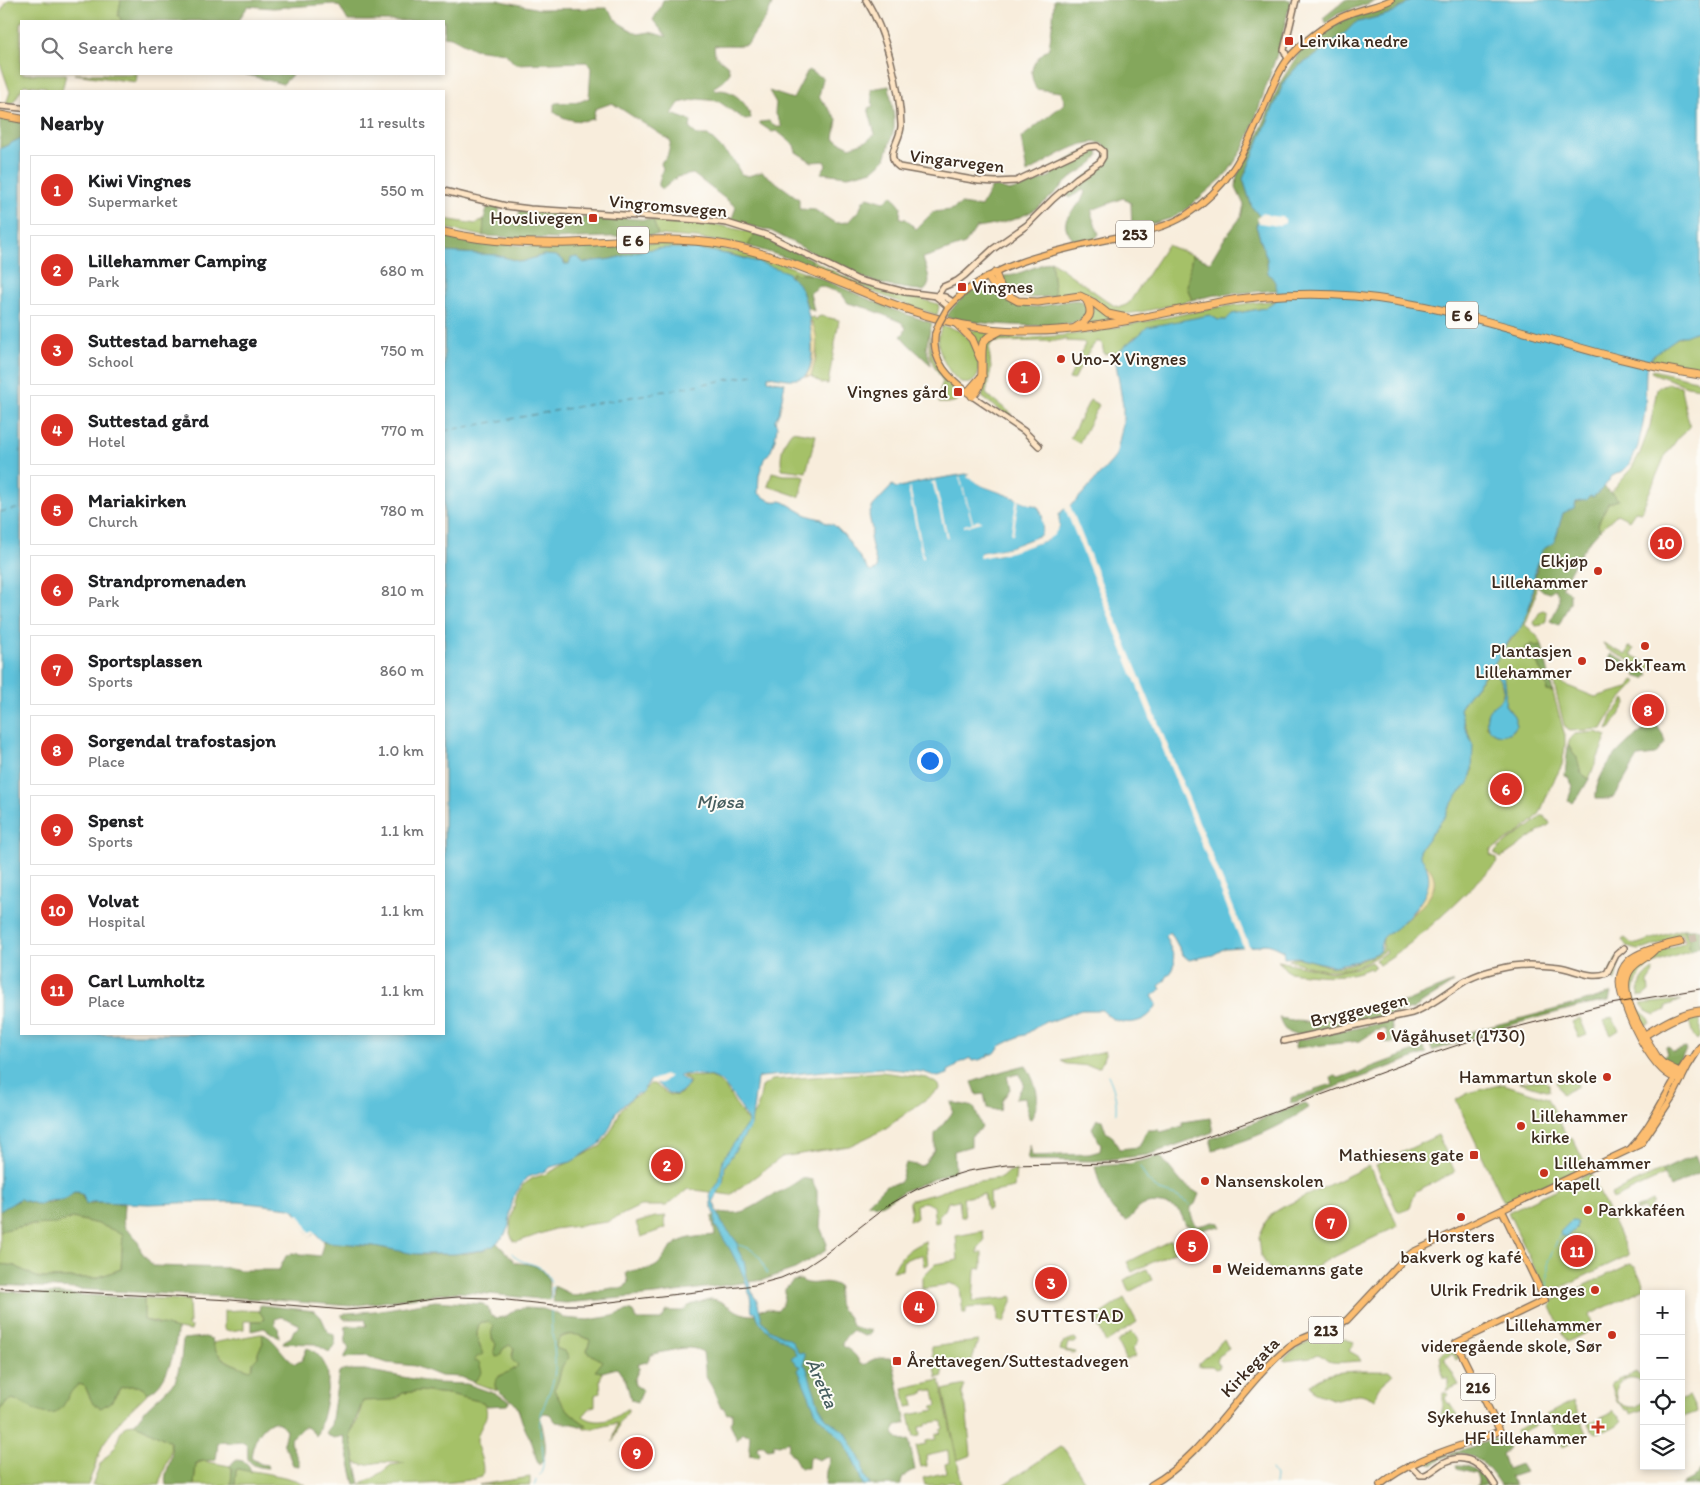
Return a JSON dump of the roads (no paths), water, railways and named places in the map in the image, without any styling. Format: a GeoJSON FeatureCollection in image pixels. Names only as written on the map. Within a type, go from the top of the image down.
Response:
{"type":"FeatureCollection","features":[{"type":"Feature","properties":{"kind":"highway"},"geometry":{"type":"LineString","coordinates":[[0,115],[20,119]]}},
{"type":"Feature","properties":{"kind":"highway","name":"E 6"},"geometry":{"type":"LineString","coordinates":[[445,232],[474,238],[523,243],[657,239],[696,241],[729,246],[773,256],[898,306],[957,324],[1002,330],[1039,331],[1073,329],[1266,296],[1339,295],[1403,303],[1461,315],[1654,366],[1700,375]]}},
{"type":"Feature","properties":{"kind":"highway"},"geometry":{"type":"LineString","coordinates":[[995,273],[1003,293]]}},
{"type":"Feature","properties":{"kind":"highway"},"geometry":{"type":"LineString","coordinates":[[988,277],[996,289],[1013,299],[1029,302],[1049,301],[1074,296],[1086,299],[1108,314],[1132,319]]}},
{"type":"Feature","properties":{"kind":"highway"},"geometry":{"type":"LineString","coordinates":[[1073,329],[1086,320],[1090,314],[1086,299]]}},
{"type":"Feature","properties":{"kind":"highway"},"geometry":{"type":"LineString","coordinates":[[957,324],[972,339],[981,360]]}},
{"type":"Feature","properties":{"kind":"highway"},"geometry":{"type":"LineString","coordinates":[[970,394],[976,392],[981,384],[981,360],[984,341],[1002,330]]}},
{"type":"Feature","properties":{"kind":"highway"},"geometry":{"type":"LineString","coordinates":[[1678,1076],[1655,1061],[1642,1033],[1624,1004],[1620,979],[1623,970],[1630,960],[1644,952],[1680,942]]}},
{"type":"Feature","properties":{"kind":"highway"},"geometry":{"type":"LineString","coordinates":[[1642,1033],[1689,1013],[1700,1011]]}},
{"type":"Feature","properties":{"kind":"main road","name":"253"},"geometry":{"type":"LineString","coordinates":[[970,394],[954,381],[941,365],[935,352],[935,334],[939,322],[953,302],[968,288],[995,273],[1018,264],[1063,250],[1157,228],[1170,224],[1188,213],[1218,188],[1238,164],[1276,78],[1288,59],[1320,30],[1336,20],[1391,0]]}},
{"type":"Feature","properties":{"kind":"main road","name":"213"},"geometry":{"type":"LineString","coordinates":[[1631,1148],[1645,1131],[1655,1112],[1700,1043]]}},
{"type":"Feature","properties":{"kind":"main road","name":"213"},"geometry":{"type":"LineString","coordinates":[[1631,1148],[1638,1146],[1645,1139],[1664,1110],[1678,1076],[1700,1047]]}},
{"type":"Feature","properties":{"kind":"main road"},"geometry":{"type":"LineString","coordinates":[[1655,1112],[1664,1110],[1662,1102]]}},
{"type":"Feature","properties":{"kind":"main road","name":"Kirkegata"},"geometry":{"type":"LineString","coordinates":[[1151,1485],[1162,1479],[1187,1458],[1262,1372],[1287,1348],[1304,1338],[1335,1327],[1348,1320],[1409,1255],[1631,1148]]}},
{"type":"Feature","properties":{"kind":"main road","name":"216"},"geometry":{"type":"LineString","coordinates":[[1380,1485],[1410,1464],[1500,1431],[1456,1343],[1545,1300],[1502,1210]]}},
{"type":"Feature","properties":{"kind":"street","name":"Vingarvegen"},"geometry":{"type":"LineString","coordinates":[[866,0],[879,24],[885,41],[896,86],[901,127],[892,157],[895,164],[899,167],[979,181],[1006,182],[1016,181],[1088,147],[1098,146],[1103,151],[1104,157],[1100,162],[1077,178],[1027,225],[993,249],[961,278],[943,287],[938,297]]}},
{"type":"Feature","properties":{"kind":"street"},"geometry":{"type":"LineString","coordinates":[[1288,59],[1284,50],[1296,0]]}},
{"type":"Feature","properties":{"kind":"street"},"geometry":{"type":"LineString","coordinates":[[0,106],[20,108]]}},
{"type":"Feature","properties":{"kind":"street","name":"Vingromsvegen"},"geometry":{"type":"LineString","coordinates":[[445,190],[506,206],[530,209],[727,223],[782,241],[858,280],[888,289],[945,297],[953,302]]}},
{"type":"Feature","properties":{"kind":"street"},"geometry":{"type":"LineString","coordinates":[[938,297],[948,308]]}},
{"type":"Feature","properties":{"kind":"street"},"geometry":{"type":"LineString","coordinates":[[970,394],[1024,431],[1039,446]]}},
{"type":"Feature","properties":{"kind":"street","name":"Bryggevegen"},"geometry":{"type":"LineString","coordinates":[[1284,1041],[1412,1014],[1466,980],[1491,970],[1540,964],[1562,967],[1596,976],[1602,975],[1608,972],[1618,952],[1624,948]]}},
{"type":"Feature","properties":{"kind":"street"},"geometry":{"type":"LineString","coordinates":[[1410,1464],[1420,1475],[1424,1475],[1452,1460],[1470,1460],[1483,1468],[1495,1485]]}},
{"type":"Feature","properties":{"kind":"water","name":"Mjøsa"},"geometry":{"type":"Polygon","coordinates":[[[1411,0],[1700,0],[1700,330],[1680,336],[1653,355],[1646,370],[1643,424],[1638,446],[1630,464],[1623,471],[1612,476],[1593,497],[1590,496],[1586,500],[1576,502],[1574,508],[1563,513],[1555,540],[1542,550],[1535,571],[1531,601],[1525,619],[1520,629],[1511,638],[1494,664],[1505,681],[1505,705],[1514,716],[1517,725],[1513,730],[1502,735],[1492,732],[1489,728],[1487,723],[1488,712],[1500,701],[1504,693],[1504,687],[1496,675],[1489,669],[1460,709],[1473,745],[1472,772],[1468,785],[1460,792],[1446,815],[1420,849],[1420,856],[1426,866],[1429,877],[1424,896],[1411,913],[1383,938],[1379,952],[1357,961],[1333,966],[1297,957],[1284,958],[1284,951],[1264,944],[1225,948],[1213,955],[1189,960],[1183,955],[1169,932],[1165,936],[1173,954],[1174,967],[1165,981],[1159,986],[1161,989],[1152,996],[1157,1004],[1152,1012],[1139,1021],[1123,1022],[1108,1016],[1102,1010],[1081,1010],[1049,1022],[1045,1021],[1025,1035],[1000,1046],[995,1053],[979,1060],[972,1061],[970,1058],[948,1071],[948,1074],[938,1077],[923,1072],[880,1068],[835,1070],[760,1077],[757,1079],[751,1126],[725,1166],[723,1184],[713,1201],[722,1223],[737,1242],[762,1320],[769,1329],[791,1340],[799,1353],[803,1352],[805,1354],[804,1365],[806,1366],[819,1406],[826,1418],[846,1433],[862,1463],[864,1475],[870,1485],[863,1485],[843,1441],[817,1415],[798,1370],[801,1366],[798,1366],[791,1358],[796,1354],[792,1347],[769,1332],[759,1321],[756,1313],[752,1312],[750,1296],[744,1277],[715,1225],[715,1214],[711,1205],[710,1194],[719,1182],[723,1159],[748,1123],[740,1106],[730,1092],[721,1082],[713,1077],[680,1075],[689,1083],[677,1094],[669,1093],[656,1083],[661,1080],[650,1081],[641,1093],[636,1094],[616,1112],[611,1126],[600,1144],[571,1162],[551,1167],[526,1178],[514,1196],[509,1226],[504,1236],[493,1246],[483,1250],[454,1254],[415,1254],[374,1246],[328,1242],[321,1239],[315,1233],[310,1237],[294,1210],[290,1208],[239,1202],[149,1204],[91,1202],[86,1205],[83,1195],[73,1192],[66,1199],[48,1201],[40,1205],[20,1198],[0,1211],[0,149],[20,139],[20,1035],[445,1035],[445,252],[496,255],[521,262],[544,255],[556,256],[563,260],[564,264],[569,264],[571,258],[577,257],[584,263],[608,260],[645,250],[681,248],[736,256],[789,273],[789,276],[800,287],[806,306],[811,334],[811,361],[808,371],[803,377],[790,379],[768,376],[768,380],[785,383],[779,413],[775,420],[777,427],[775,439],[771,451],[764,459],[759,475],[758,493],[767,499],[782,501],[806,514],[834,525],[844,535],[870,572],[876,570],[877,567],[870,538],[872,530],[869,515],[873,506],[892,485],[896,488],[966,474],[983,486],[1038,507],[1041,513],[1043,524],[1041,535],[1011,547],[980,553],[994,556],[1047,540],[1059,527],[1059,515],[1062,511],[1076,501],[1116,456],[1123,423],[1123,406],[1115,357],[1122,349],[1147,327],[1210,315],[1218,320],[1226,320],[1232,314],[1265,308],[1276,300],[1276,285],[1268,273],[1267,259],[1256,226],[1260,217],[1252,207],[1243,179],[1285,80],[1296,68],[1321,52],[1355,23],[1393,13],[1411,0]]]}},
{"type":"Feature","properties":{"kind":"water"},"geometry":{"type":"Polygon","coordinates":[[[1571,1221],[1577,1223],[1576,1229],[1567,1237],[1561,1236],[1560,1232],[1571,1221]]]}},
{"type":"Feature","properties":{"kind":"waterway"},"geometry":{"type":"LineString","coordinates":[[1108,1075],[1115,1093],[1116,1113]]}},
{"type":"Feature","properties":{"kind":"waterway"},"geometry":{"type":"LineString","coordinates":[[1140,1167],[1148,1181],[1160,1191],[1176,1196],[1190,1205]]}},
{"type":"Feature","properties":{"kind":"waterway"},"geometry":{"type":"LineString","coordinates":[[1548,1289],[1548,1261],[1560,1235]]}},
{"type":"Feature","properties":{"kind":"waterway","name":"Åretta"},"geometry":{"type":"LineString","coordinates":[[738,1245],[754,1252],[767,1274]]}},
{"type":"Feature","properties":{"kind":"waterway"},"geometry":{"type":"LineString","coordinates":[[512,1253],[521,1261],[542,1269],[551,1282]]}},
{"type":"Feature","properties":{"kind":"waterway"},"geometry":{"type":"LineString","coordinates":[[551,1299],[552,1287]]}},
{"type":"Feature","properties":{"kind":"waterway"},"geometry":{"type":"LineString","coordinates":[[540,1475],[543,1463],[540,1421],[553,1383],[555,1369],[551,1311]]}},
{"type":"Feature","properties":{"kind":"waterway"},"geometry":{"type":"LineString","coordinates":[[1271,1470],[1275,1476],[1274,1485]]}},
{"type":"Feature","properties":{"kind":"waterway"},"geometry":{"type":"LineString","coordinates":[[535,1485],[536,1480]]}},
{"type":"Feature","properties":{"kind":"tunnel"},"geometry":{"type":"LineString","coordinates":[[1680,942],[1700,937]]}},
{"type":"Feature","properties":{"kind":"railway"},"geometry":{"type":"LineString","coordinates":[[0,1288],[231,1300],[345,1310],[458,1297],[488,1298],[553,1305],[585,1305],[755,1285],[781,1278],[806,1267],[887,1206],[917,1189],[945,1178],[968,1171],[1006,1165],[1119,1163],[1141,1159],[1178,1148],[1434,1053],[1497,1032],[1599,1006],[1700,989]]}},
{"type":"Feature","properties":{"kind":"place","name":"Leirvika nedre"},"geometry":{"type":"Point","coordinates":[1289,41]}},
{"type":"Feature","properties":{"kind":"place","name":"Hovslivegen"},"geometry":{"type":"Point","coordinates":[593,218]}},
{"type":"Feature","properties":{"kind":"place","name":"Vingnes"},"geometry":{"type":"Point","coordinates":[962,287]}},
{"type":"Feature","properties":{"kind":"place","name":"Uno-X Vingnes"},"geometry":{"type":"Point","coordinates":[1061,359]}},
{"type":"Feature","properties":{"kind":"place","name":"Kiwi Vingnes"},"geometry":{"type":"Point","coordinates":[1024,377]}},
{"type":"Feature","properties":{"kind":"place","name":"Vingnes gård"},"geometry":{"type":"Point","coordinates":[958,392]}},
{"type":"Feature","properties":{"kind":"place","name":"Volvat"},"geometry":{"type":"Point","coordinates":[1666,543]}},
{"type":"Feature","properties":{"kind":"place","name":"Elkjøp Lillehammer"},"geometry":{"type":"Point","coordinates":[1598,571]}},
{"type":"Feature","properties":{"kind":"place","name":"DekkTeam"},"geometry":{"type":"Point","coordinates":[1645,646]}},
{"type":"Feature","properties":{"kind":"place","name":"Plantasjen Lillehammer"},"geometry":{"type":"Point","coordinates":[1582,661]}},
{"type":"Feature","properties":{"kind":"place","name":"Sorgendal trafostasjon"},"geometry":{"type":"Point","coordinates":[1648,710]}},
{"type":"Feature","properties":{"kind":"place","name":"Strandpromenaden"},"geometry":{"type":"Point","coordinates":[1506,789]}},
{"type":"Feature","properties":{"kind":"place","name":"Vågåhuset (1730)"},"geometry":{"type":"Point","coordinates":[1381,1036]}},
{"type":"Feature","properties":{"kind":"place","name":"Hammartun skole"},"geometry":{"type":"Point","coordinates":[1607,1077]}},
{"type":"Feature","properties":{"kind":"place","name":"Lillehammer kirke"},"geometry":{"type":"Point","coordinates":[1521,1126]}},
{"type":"Feature","properties":{"kind":"place","name":"Mathiesens gate"},"geometry":{"type":"Point","coordinates":[1474,1155]}},
{"type":"Feature","properties":{"kind":"place","name":"Lillehammer Camping"},"geometry":{"type":"Point","coordinates":[667,1165]}},
{"type":"Feature","properties":{"kind":"place","name":"Lillehammer kapell"},"geometry":{"type":"Point","coordinates":[1544,1173]}},
{"type":"Feature","properties":{"kind":"place","name":"Nansenskolen"},"geometry":{"type":"Point","coordinates":[1205,1181]}},
{"type":"Feature","properties":{"kind":"place","name":"Parkkaféen"},"geometry":{"type":"Point","coordinates":[1588,1210]}},
{"type":"Feature","properties":{"kind":"place","name":"Horsters bakverk og kafé"},"geometry":{"type":"Point","coordinates":[1461,1217]}},
{"type":"Feature","properties":{"kind":"place","name":"Sportsplassen"},"geometry":{"type":"Point","coordinates":[1331,1223]}},
{"type":"Feature","properties":{"kind":"place","name":"Mariakirken"},"geometry":{"type":"Point","coordinates":[1192,1246]}},
{"type":"Feature","properties":{"kind":"place","name":"Carl Lumholtz"},"geometry":{"type":"Point","coordinates":[1577,1251]}},
{"type":"Feature","properties":{"kind":"place","name":"Weidemanns gate"},"geometry":{"type":"Point","coordinates":[1217,1269]}},
{"type":"Feature","properties":{"kind":"place","name":"Suttestad barnehage"},"geometry":{"type":"Point","coordinates":[1051,1283]}},
{"type":"Feature","properties":{"kind":"place","name":"Ulrik Fredrik Langes"},"geometry":{"type":"Point","coordinates":[1595,1290]}},
{"type":"Feature","properties":{"kind":"place","name":"Suttestad gård"},"geometry":{"type":"Point","coordinates":[919,1307]}},
{"type":"Feature","properties":{"kind":"place","name":"Lillehammer videregående skole, Sør"},"geometry":{"type":"Point","coordinates":[1612,1335]}},
{"type":"Feature","properties":{"kind":"place","name":"Årettavegen/Suttestadvegen"},"geometry":{"type":"Point","coordinates":[897,1361]}},
{"type":"Feature","properties":{"kind":"place","name":"Sykehuset Innlandet HF Lillehammer"},"geometry":{"type":"Point","coordinates":[1598,1427]}},
{"type":"Feature","properties":{"kind":"place","name":"Spenst"},"geometry":{"type":"Point","coordinates":[637,1453]}},
{"type":"Feature","properties":{"kind":"district","name":"SUTTESTAD"},"geometry":{"type":"Point","coordinates":[1070,1315]}}]}
